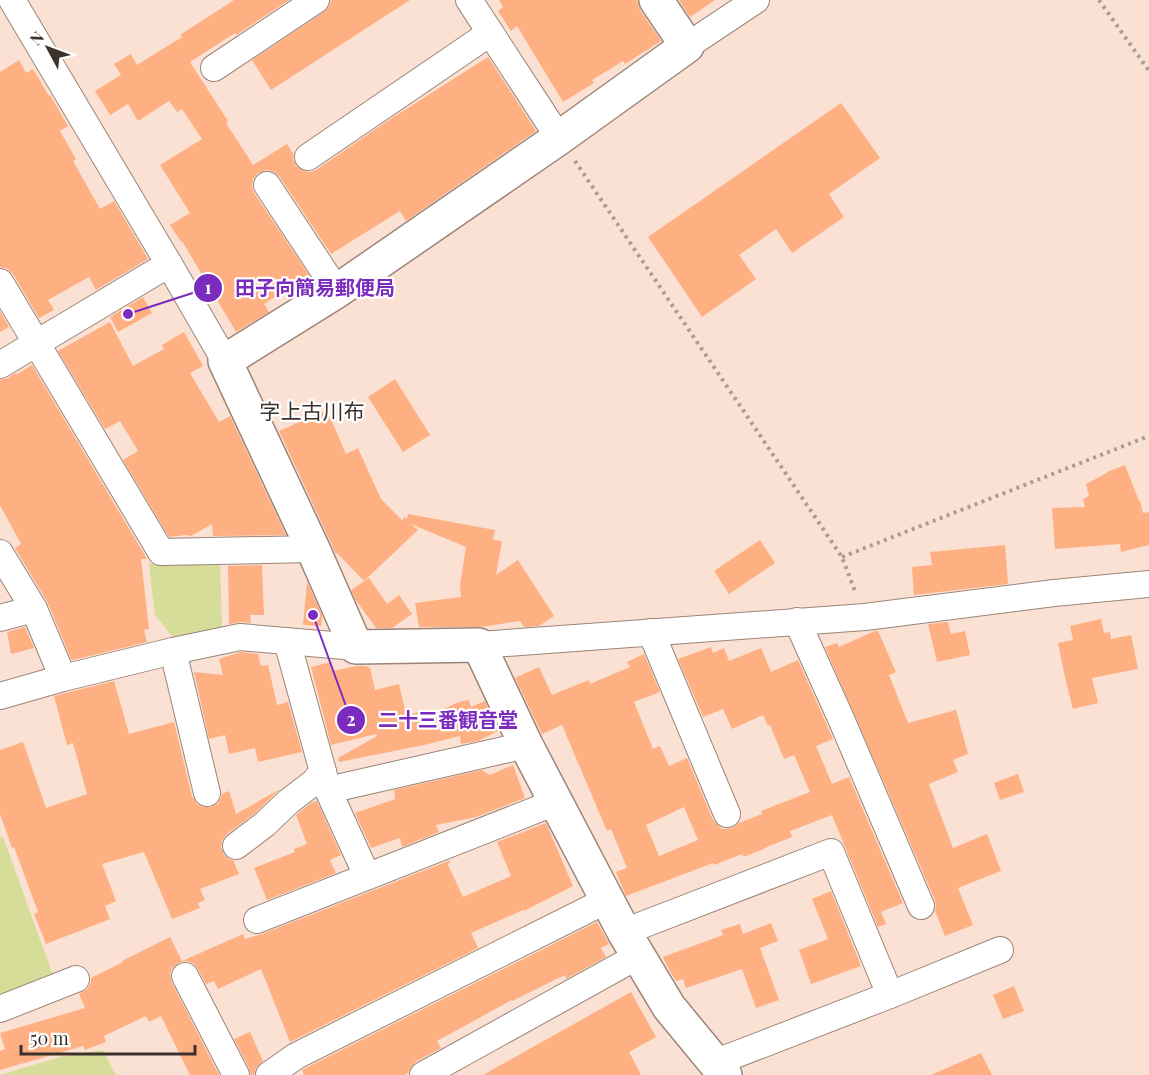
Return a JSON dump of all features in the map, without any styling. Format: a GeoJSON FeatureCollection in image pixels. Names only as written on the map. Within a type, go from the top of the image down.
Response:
{"type":"FeatureCollection","features":[{"type":"Feature","properties":{"kind":"street"},"geometry":{"type":"LineString","coordinates":[[12,0],[225,361],[356,647]]}},
{"type":"Feature","properties":{"kind":"street"},"geometry":{"type":"LineString","coordinates":[[214,68],[316,0]]}},
{"type":"Feature","properties":{"kind":"street"},"geometry":{"type":"LineString","coordinates":[[469,0],[559,138]]}},
{"type":"Feature","properties":{"kind":"street"},"geometry":{"type":"LineString","coordinates":[[656,0],[687,46]]}},
{"type":"Feature","properties":{"kind":"street"},"geometry":{"type":"LineString","coordinates":[[225,361],[337,291],[756,0]]}},
{"type":"Feature","properties":{"kind":"street"},"geometry":{"type":"LineString","coordinates":[[308,157],[490,33]]}},
{"type":"Feature","properties":{"kind":"street"},"geometry":{"type":"LineString","coordinates":[[267,185],[337,291]]}},
{"type":"Feature","properties":{"kind":"street"},"geometry":{"type":"LineString","coordinates":[[0,365],[169,264]]}},
{"type":"Feature","properties":{"kind":"street"},"geometry":{"type":"LineString","coordinates":[[0,282],[161,552],[313,549]]}},
{"type":"Feature","properties":{"kind":"street"},"geometry":{"type":"LineString","coordinates":[[0,553],[34,609],[63,678]]}},
{"type":"Feature","properties":{"kind":"street"},"geometry":{"type":"LineString","coordinates":[[0,696],[63,678],[240,637],[356,647],[479,645],[865,617],[1054,593],[1149,584]]}},
{"type":"Feature","properties":{"kind":"street"},"geometry":{"type":"LineString","coordinates":[[0,618],[34,609]]}},
{"type":"Feature","properties":{"kind":"street"},"geometry":{"type":"LineString","coordinates":[[797,621],[921,906]]}},
{"type":"Feature","properties":{"kind":"street"},"geometry":{"type":"LineString","coordinates":[[651,632],[727,814]]}},
{"type":"Feature","properties":{"kind":"street"},"geometry":{"type":"LineString","coordinates":[[287,641],[325,780],[368,876]]}},
{"type":"Feature","properties":{"kind":"street"},"geometry":{"type":"LineString","coordinates":[[479,645],[526,745],[631,944],[669,1007],[719,1069],[1000,950]]}},
{"type":"Feature","properties":{"kind":"street"},"geometry":{"type":"LineString","coordinates":[[173,651],[207,793]]}},
{"type":"Feature","properties":{"kind":"street"},"geometry":{"type":"LineString","coordinates":[[236,846],[314,782],[526,745]]}},
{"type":"Feature","properties":{"kind":"street"},"geometry":{"type":"LineString","coordinates":[[257,920],[556,802]]}},
{"type":"Feature","properties":{"kind":"street"},"geometry":{"type":"LineString","coordinates":[[423,1075],[631,944],[831,852],[890,995]]}},
{"type":"Feature","properties":{"kind":"street"},"geometry":{"type":"LineString","coordinates":[[269,1075],[296,1056],[607,900]]}},
{"type":"Feature","properties":{"kind":"street"},"geometry":{"type":"LineString","coordinates":[[185,976],[236,1075]]}},
{"type":"Feature","properties":{"kind":"street"},"geometry":{"type":"LineString","coordinates":[[0,1008],[76,980]]}},
{"type":"Feature","properties":{"kind":"path"},"geometry":{"type":"LineString","coordinates":[[1099,0],[1149,71]]}},
{"type":"Feature","properties":{"kind":"path"},"geometry":{"type":"LineString","coordinates":[[559,138],[842,556],[865,617]]}},
{"type":"Feature","properties":{"kind":"path"},"geometry":{"type":"LineString","coordinates":[[842,556],[1149,436]]}},
{"type":"Feature","properties":{"kind":"green space"},"geometry":{"type":"Polygon","coordinates":[[[220,561],[222,629],[175,640],[155,615],[149,564],[220,561]]]}},
{"type":"Feature","properties":{"kind":"green space"},"geometry":{"type":"Polygon","coordinates":[[[3,837],[55,981],[0,999],[0,838],[3,837]]]}},
{"type":"Feature","properties":{"kind":"green space"},"geometry":{"type":"Polygon","coordinates":[[[103,1050],[116,1075],[0,1075],[60,1057],[103,1050]]]}},
{"type":"Feature","properties":{"kind":"building"},"geometry":{"type":"Polygon","coordinates":[[[234,0],[289,0],[190,62],[253,165],[287,144],[294,155],[296,166],[304,171],[316,170],[488,57],[536,131],[406,221],[400,211],[331,254],[279,176],[267,170],[258,173],[253,179],[254,193],[309,275],[264,304],[269,312],[236,332],[182,241],[170,225],[190,213],[160,165],[202,139],[182,109],[177,112],[169,101],[138,121],[128,104],[110,115],[95,91],[121,75],[114,64],[131,54],[137,65],[234,0]]]}},
{"type":"Feature","properties":{"kind":"building"},"geometry":{"type":"Polygon","coordinates":[[[331,0],[410,0],[271,90],[252,60],[324,12],[331,0]]]}},
{"type":"Feature","properties":{"kind":"building"},"geometry":{"type":"Polygon","coordinates":[[[499,0],[637,0],[640,10],[661,41],[625,64],[623,61],[592,80],[594,83],[563,102],[517,26],[511,31],[498,11],[503,7],[499,0]]]}},
{"type":"Feature","properties":{"kind":"building"},"geometry":{"type":"Polygon","coordinates":[[[679,0],[715,0],[690,17],[679,0]]]}},
{"type":"Feature","properties":{"kind":"building"},"geometry":{"type":"Polygon","coordinates":[[[19,60],[26,73],[33,69],[68,126],[60,131],[76,159],[73,161],[100,209],[114,201],[148,259],[96,290],[89,277],[48,300],[54,310],[39,318],[13,274],[8,269],[0,267],[0,72],[19,60]]]}},
{"type":"Feature","properties":{"kind":"building"},"geometry":{"type":"Polygon","coordinates":[[[841,103],[880,158],[829,194],[844,217],[792,253],[776,229],[739,255],[756,279],[702,317],[648,237],[841,103]]]}},
{"type":"Feature","properties":{"kind":"building"},"geometry":{"type":"Polygon","coordinates":[[[143,297],[152,313],[118,332],[110,317],[143,297]]]}},
{"type":"Feature","properties":{"kind":"building"},"geometry":{"type":"Polygon","coordinates":[[[0,311],[9,327],[0,332],[0,311]]]}},
{"type":"Feature","properties":{"kind":"building"},"geometry":{"type":"Polygon","coordinates":[[[110,322],[133,366],[164,349],[162,345],[184,332],[203,366],[190,373],[219,422],[230,416],[286,535],[213,536],[212,524],[191,536],[169,537],[123,460],[138,451],[120,421],[105,429],[58,351],[110,322]]]}},
{"type":"Feature","properties":{"kind":"building"},"geometry":{"type":"Polygon","coordinates":[[[32,365],[147,559],[141,559],[149,629],[144,630],[147,642],[71,659],[48,603],[15,548],[21,544],[0,505],[0,380],[15,373],[16,375],[32,365]]]}},
{"type":"Feature","properties":{"kind":"building"},"geometry":{"type":"Polygon","coordinates":[[[395,379],[430,435],[403,452],[368,397],[395,379]]]}},
{"type":"Feature","properties":{"kind":"building"},"geometry":{"type":"Polygon","coordinates":[[[327,410],[346,454],[358,448],[381,499],[402,520],[405,517],[407,519],[408,514],[495,530],[493,540],[502,541],[496,575],[518,560],[554,616],[539,626],[524,627],[520,621],[481,627],[419,627],[415,603],[461,597],[460,585],[466,547],[411,524],[418,530],[364,581],[336,554],[279,431],[327,410]]]}},
{"type":"Feature","properties":{"kind":"building"},"geometry":{"type":"Polygon","coordinates":[[[1125,465],[1143,513],[1149,512],[1149,545],[1121,552],[1120,544],[1055,549],[1052,508],[1085,507],[1083,499],[1089,496],[1086,484],[1125,465]]]}},
{"type":"Feature","properties":{"kind":"building"},"geometry":{"type":"Polygon","coordinates":[[[760,540],[775,563],[729,594],[714,571],[760,540]]]}},
{"type":"Feature","properties":{"kind":"building"},"geometry":{"type":"Polygon","coordinates":[[[1005,545],[1008,584],[914,595],[912,567],[932,565],[930,552],[1005,545]]]}},
{"type":"Feature","properties":{"kind":"building"},"geometry":{"type":"Polygon","coordinates":[[[262,565],[264,615],[250,615],[251,623],[229,624],[228,566],[262,565]]]}},
{"type":"Feature","properties":{"kind":"building"},"geometry":{"type":"Polygon","coordinates":[[[369,578],[387,604],[399,595],[412,614],[392,628],[376,628],[351,590],[369,578]]]}},
{"type":"Feature","properties":{"kind":"building"},"geometry":{"type":"Polygon","coordinates":[[[307,582],[322,615],[321,626],[303,625],[307,582]]]}},
{"type":"Feature","properties":{"kind":"building"},"geometry":{"type":"Polygon","coordinates":[[[1101,619],[1104,633],[1110,632],[1111,639],[1131,635],[1138,669],[1092,678],[1098,703],[1073,709],[1058,643],[1073,640],[1070,626],[1101,619]]]}},
{"type":"Feature","properties":{"kind":"building"},"geometry":{"type":"Polygon","coordinates":[[[948,622],[951,634],[965,631],[970,655],[937,662],[928,624],[948,622]]]}},
{"type":"Feature","properties":{"kind":"building"},"geometry":{"type":"Polygon","coordinates":[[[25,627],[34,648],[11,654],[7,632],[25,627]]]}},
{"type":"Feature","properties":{"kind":"building"},"geometry":{"type":"Polygon","coordinates":[[[878,631],[896,672],[889,675],[908,723],[956,710],[968,754],[953,760],[958,772],[929,784],[953,848],[987,834],[1001,871],[958,888],[973,925],[945,936],[935,911],[935,900],[825,647],[837,643],[839,647],[878,631]]]}},
{"type":"Feature","properties":{"kind":"building"},"geometry":{"type":"Polygon","coordinates":[[[711,647],[713,653],[724,648],[729,661],[761,648],[771,672],[798,660],[833,739],[816,746],[832,784],[849,777],[903,903],[881,912],[886,924],[878,927],[832,815],[790,831],[792,837],[764,849],[743,857],[742,854],[714,865],[713,863],[626,896],[616,872],[627,868],[611,829],[607,831],[562,725],[542,734],[515,678],[539,667],[552,695],[589,680],[590,684],[630,667],[627,662],[644,654],[660,692],[634,702],[653,749],[660,746],[669,766],[687,758],[713,820],[722,829],[732,828],[762,814],[761,811],[810,792],[794,755],[784,759],[770,725],[768,726],[763,715],[732,729],[723,709],[703,717],[678,659],[711,647]],[[684,807],[646,825],[659,856],[698,840],[684,807]]]}},
{"type":"Feature","properties":{"kind":"building"},"geometry":{"type":"Polygon","coordinates":[[[241,652],[258,654],[261,666],[268,665],[277,705],[288,702],[302,752],[258,762],[255,748],[229,754],[225,735],[209,739],[194,672],[223,675],[219,659],[241,652]]]}},
{"type":"Feature","properties":{"kind":"building"},"geometry":{"type":"Polygon","coordinates":[[[331,662],[333,671],[356,666],[370,668],[375,690],[399,684],[406,715],[423,711],[426,717],[459,702],[469,700],[471,707],[485,701],[498,731],[478,741],[461,744],[460,736],[339,762],[338,758],[377,736],[376,734],[331,745],[311,667],[331,662]]]}},
{"type":"Feature","properties":{"kind":"building"},"geometry":{"type":"Polygon","coordinates":[[[114,681],[129,734],[174,722],[192,796],[197,804],[211,807],[218,803],[222,794],[229,791],[236,814],[280,789],[222,840],[221,847],[224,855],[233,860],[239,874],[200,889],[205,900],[198,903],[200,908],[172,919],[144,852],[102,864],[116,901],[105,906],[110,919],[46,944],[34,914],[38,912],[0,814],[0,750],[23,742],[46,808],[87,794],[73,743],[67,745],[54,696],[114,681]]]}},
{"type":"Feature","properties":{"kind":"building"},"geometry":{"type":"Polygon","coordinates":[[[513,765],[525,798],[476,817],[436,825],[439,832],[402,847],[400,838],[371,848],[355,813],[395,799],[394,790],[482,770],[490,775],[513,765]]]}},
{"type":"Feature","properties":{"kind":"building"},"geometry":{"type":"Polygon","coordinates":[[[1018,774],[1024,792],[1000,800],[994,783],[1018,774]]]}},
{"type":"Feature","properties":{"kind":"building"},"geometry":{"type":"Polygon","coordinates":[[[317,801],[341,855],[330,860],[336,873],[267,900],[254,868],[295,852],[294,849],[307,844],[296,815],[317,801]]]}},
{"type":"Feature","properties":{"kind":"building"},"geometry":{"type":"Polygon","coordinates":[[[546,823],[573,886],[524,911],[471,933],[478,948],[290,1042],[261,969],[218,989],[214,981],[206,984],[193,963],[185,961],[178,963],[172,968],[170,975],[172,983],[219,1075],[190,1075],[161,1016],[149,1022],[146,1016],[104,1036],[106,1042],[85,1050],[83,1046],[0,1070],[0,1051],[5,1049],[0,1033],[85,1008],[79,994],[88,988],[91,978],[170,937],[182,961],[243,934],[245,939],[262,934],[451,860],[448,865],[463,897],[511,876],[497,842],[546,823]]]}},
{"type":"Feature","properties":{"kind":"building"},"geometry":{"type":"Polygon","coordinates":[[[831,891],[861,966],[811,984],[799,950],[828,939],[812,899],[831,891]]]}},
{"type":"Feature","properties":{"kind":"building"},"geometry":{"type":"Polygon","coordinates":[[[597,922],[609,944],[601,948],[606,957],[566,979],[565,975],[512,1000],[437,1041],[441,1048],[415,1062],[405,1075],[304,1075],[302,1070],[597,922]]]}},
{"type":"Feature","properties":{"kind":"building"},"geometry":{"type":"Polygon","coordinates":[[[771,923],[778,941],[760,948],[779,1000],[756,1008],[742,969],[686,988],[683,979],[676,981],[663,957],[723,935],[721,930],[740,924],[743,934],[771,923]]]}},
{"type":"Feature","properties":{"kind":"building"},"geometry":{"type":"Polygon","coordinates":[[[1014,986],[1024,1011],[1003,1019],[993,995],[1014,986]]]}},
{"type":"Feature","properties":{"kind":"building"},"geometry":{"type":"Polygon","coordinates":[[[631,992],[656,1037],[629,1052],[641,1075],[483,1075],[631,992]]]}},
{"type":"Feature","properties":{"kind":"building"},"geometry":{"type":"Polygon","coordinates":[[[250,1032],[263,1061],[256,1068],[254,1075],[251,1075],[234,1039],[250,1032]]]}},
{"type":"Feature","properties":{"kind":"building"},"geometry":{"type":"Polygon","coordinates":[[[981,1053],[992,1075],[931,1075],[981,1053]]]}},
{"type":"Feature","properties":{"kind":"place","name":"田子向簡易郵便局"},"geometry":{"type":"Point","coordinates":[128,314]}},
{"type":"Feature","properties":{"kind":"place","name":"二十三番観音堂"},"geometry":{"type":"Point","coordinates":[313,615]}},
{"type":"Feature","properties":{"kind":"district","name":"字上古川布"},"geometry":{"type":"Point","coordinates":[312,410]}}]}
